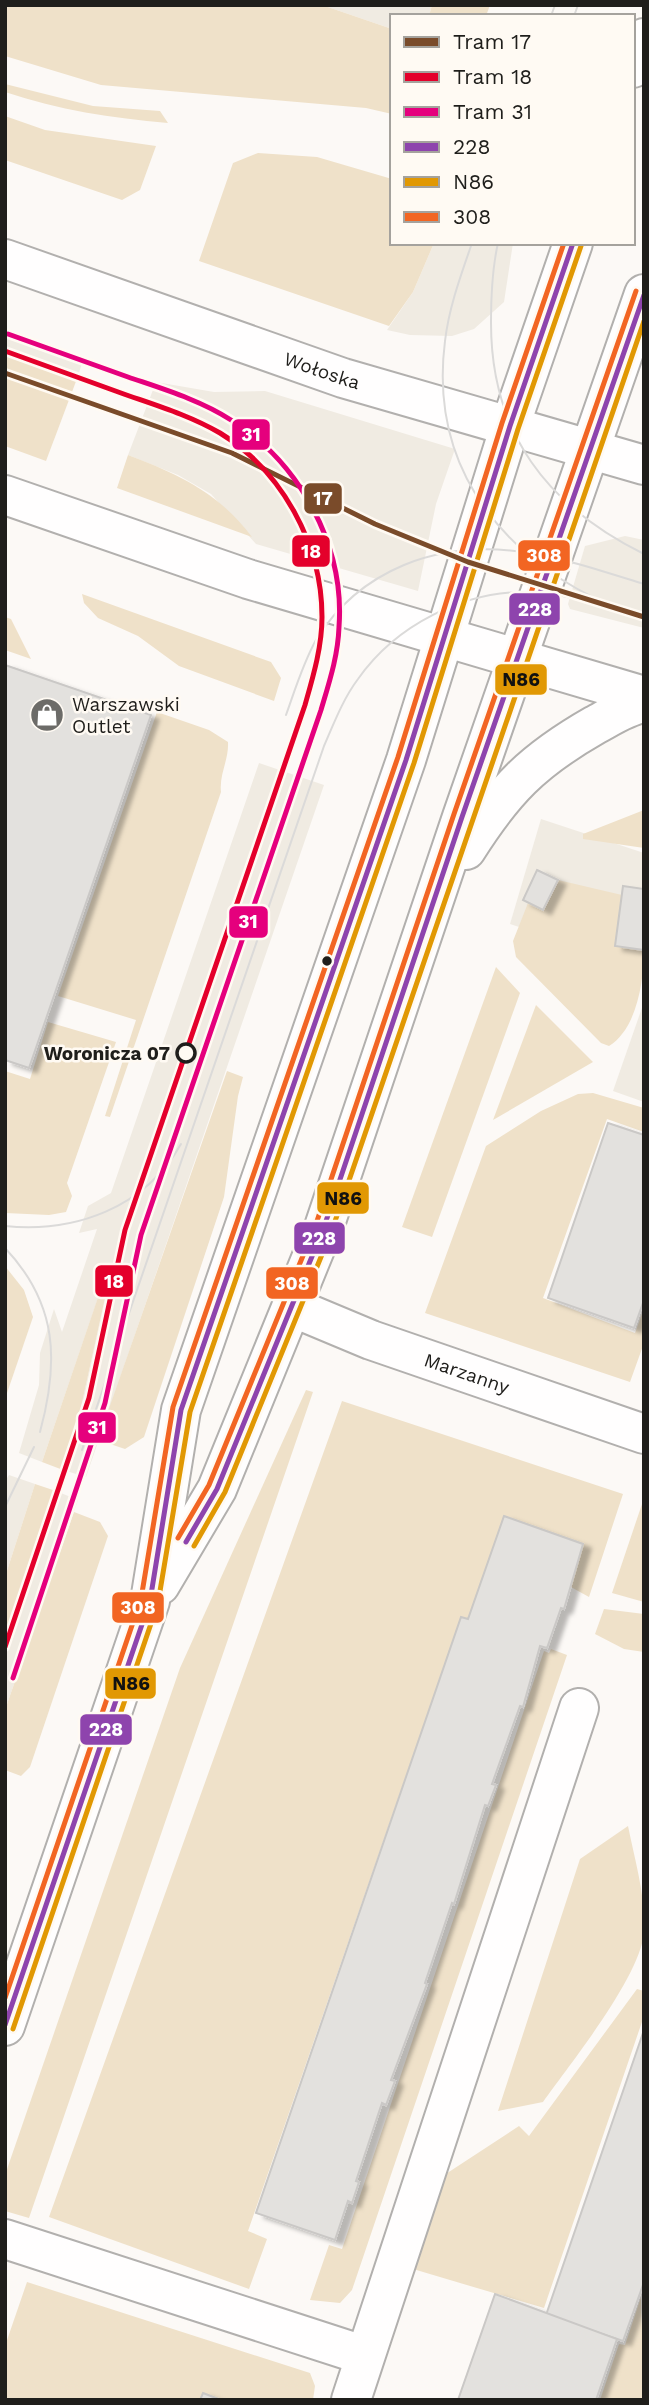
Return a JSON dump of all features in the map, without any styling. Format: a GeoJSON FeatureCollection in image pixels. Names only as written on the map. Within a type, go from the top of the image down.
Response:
{"type":"FeatureCollection","features":[{"type":"Feature","properties":{"kind":"street"},"geometry":{"type":"LineString","coordinates":[[635,63],[644,38]]}},
{"type":"Feature","properties":{"kind":"street"},"geometry":{"type":"LineString","coordinates":[[5,2026],[150,1601],[181,1410],[386,818],[510,426],[572,245]]}},
{"type":"Feature","properties":{"kind":"street","name":"Wołoska"},"geometry":{"type":"LineString","coordinates":[[5,259],[343,378],[644,465]]}},
{"type":"Feature","properties":{"kind":"street"},"geometry":{"type":"LineString","coordinates":[[150,1601],[217,1489],[324,1227],[433,902],[644,294]]}},
{"type":"Feature","properties":{"kind":"street"},"geometry":{"type":"LineString","coordinates":[[5,495],[248,579],[644,696]]}},
{"type":"Feature","properties":{"kind":"street"},"geometry":{"type":"LineString","coordinates":[[433,902],[490,811],[513,783],[562,744],[620,711],[644,703]]}},
{"type":"Feature","properties":{"kind":"street","name":"Marzanny"},"geometry":{"type":"LineString","coordinates":[[292,1307],[371,1340],[644,1434]]}},
{"type":"Feature","properties":{"kind":"street"},"geometry":{"type":"LineString","coordinates":[[351,2400],[363,2355],[579,1708]]}},
{"type":"Feature","properties":{"kind":"street"},"geometry":{"type":"LineString","coordinates":[[5,2239],[363,2355]]}},
{"type":"Feature","properties":{"kind":"shaded area"},"geometry":{"type":"Polygon","coordinates":[[[5,5],[322,5],[390,28],[390,114],[366,108],[101,85],[5,56],[5,5]]]}},
{"type":"Feature","properties":{"kind":"shaded area"},"geometry":{"type":"Polygon","coordinates":[[[322,5],[432,5],[430,14],[390,14],[390,28],[322,5]]]}},
{"type":"Feature","properties":{"kind":"shaded area"},"geometry":{"type":"Polygon","coordinates":[[[432,5],[490,5],[487,14],[430,14],[432,5]]]}},
{"type":"Feature","properties":{"kind":"shaded area"},"geometry":{"type":"Polygon","coordinates":[[[5,84],[93,106],[160,111],[168,123],[106,116],[45,104],[5,92],[5,84]]]}},
{"type":"Feature","properties":{"kind":"shaded area"},"geometry":{"type":"Polygon","coordinates":[[[5,116],[45,130],[156,146],[140,190],[122,200],[5,160],[5,116]]]}},
{"type":"Feature","properties":{"kind":"shaded area"},"geometry":{"type":"Polygon","coordinates":[[[258,153],[317,157],[390,178],[390,245],[433,245],[413,292],[389,326],[199,261],[233,163],[258,153]]]}},
{"type":"Feature","properties":{"kind":"shaded area"},"geometry":{"type":"Polygon","coordinates":[[[433,245],[513,245],[504,302],[474,329],[452,336],[410,335],[387,330],[413,292],[433,245]]]}},
{"type":"Feature","properties":{"kind":"shaded area"},"geometry":{"type":"Polygon","coordinates":[[[5,330],[84,357],[78,376],[5,351],[5,330]]]}},
{"type":"Feature","properties":{"kind":"shaded area"},"geometry":{"type":"Polygon","coordinates":[[[5,351],[78,376],[46,461],[5,446],[5,351]]]}},
{"type":"Feature","properties":{"kind":"shaded area"},"geometry":{"type":"Polygon","coordinates":[[[156,382],[214,392],[265,391],[455,449],[436,504],[418,591],[256,544],[211,494],[178,475],[128,455],[156,382]]]}},
{"type":"Feature","properties":{"kind":"shaded area"},"geometry":{"type":"Polygon","coordinates":[[[128,455],[196,487],[226,508],[252,537],[117,488],[128,455]]]}},
{"type":"Feature","properties":{"kind":"shaded area"},"geometry":{"type":"Polygon","coordinates":[[[625,536],[644,540],[644,628],[570,609],[568,604],[585,546],[625,536]]]}},
{"type":"Feature","properties":{"kind":"shaded area"},"geometry":{"type":"Polygon","coordinates":[[[82,594],[271,662],[281,678],[274,701],[179,666],[138,636],[98,618],[84,603],[82,594]]]}},
{"type":"Feature","properties":{"kind":"shaded area"},"geometry":{"type":"Polygon","coordinates":[[[5,617],[11,619],[31,659],[5,650],[5,617]]]}},
{"type":"Feature","properties":{"kind":"shaded area"},"geometry":{"type":"Polygon","coordinates":[[[157,712],[209,730],[228,742],[228,749],[221,792],[110,1117],[105,1116],[136,1020],[58,996],[157,712]]]}},
{"type":"Feature","properties":{"kind":"shaded area"},"geometry":{"type":"Polygon","coordinates":[[[259,763],[324,785],[86,1477],[63,1470],[76,1430],[112,1266],[109,1266],[42,1462],[19,1453],[39,1385],[40,1353],[54,1309],[62,1332],[97,1229],[79,1233],[88,1206],[111,1193],[259,763]]]}},
{"type":"Feature","properties":{"kind":"shaded area"},"geometry":{"type":"Polygon","coordinates":[[[644,810],[644,848],[583,839],[583,834],[644,810]]]}},
{"type":"Feature","properties":{"kind":"shaded area"},"geometry":{"type":"Polygon","coordinates":[[[541,819],[644,853],[644,968],[510,924],[541,819]]]}},
{"type":"Feature","properties":{"kind":"shaded area"},"geometry":{"type":"Polygon","coordinates":[[[558,880],[622,895],[615,945],[644,950],[637,1003],[626,1028],[609,1046],[601,1043],[516,957],[513,941],[528,903],[543,910],[558,880]]]}},
{"type":"Feature","properties":{"kind":"shaded area"},"geometry":{"type":"Polygon","coordinates":[[[496,967],[520,993],[432,1237],[402,1227],[496,967]]]}},
{"type":"Feature","properties":{"kind":"shaded area"},"geometry":{"type":"Polygon","coordinates":[[[644,1002],[644,1102],[613,1091],[644,1002]]]}},
{"type":"Feature","properties":{"kind":"shaded area"},"geometry":{"type":"Polygon","coordinates":[[[536,1005],[593,1062],[493,1120],[536,1005]]]}},
{"type":"Feature","properties":{"kind":"shaded area"},"geometry":{"type":"Polygon","coordinates":[[[48,1022],[116,1042],[67,1183],[72,1196],[66,1212],[49,1215],[5,1213],[5,1071],[30,1079],[48,1022]]]}},
{"type":"Feature","properties":{"kind":"shaded area"},"geometry":{"type":"Polygon","coordinates":[[[227,1071],[243,1077],[224,1197],[144,1437],[125,1449],[98,1440],[227,1071]]]}},
{"type":"Feature","properties":{"kind":"shaded area"},"geometry":{"type":"Polygon","coordinates":[[[593,1093],[644,1108],[644,1132],[607,1119],[543,1298],[635,1333],[644,1308],[644,1343],[630,1382],[425,1313],[486,1146],[541,1111],[578,1094],[593,1093]]]}},
{"type":"Feature","properties":{"kind":"shaded area"},"geometry":{"type":"Polygon","coordinates":[[[109,1265],[112,1266],[76,1430],[63,1470],[42,1462],[109,1265]]]}},
{"type":"Feature","properties":{"kind":"shaded area"},"geometry":{"type":"Polygon","coordinates":[[[5,1266],[24,1290],[33,1317],[5,1399],[5,1266]]]}},
{"type":"Feature","properties":{"kind":"shaded area"},"geometry":{"type":"Polygon","coordinates":[[[306,1390],[313,1392],[29,2218],[5,2211],[5,2175],[180,1668],[306,1390]]]}},
{"type":"Feature","properties":{"kind":"shaded area"},"geometry":{"type":"Polygon","coordinates":[[[342,1401],[623,1494],[589,1597],[569,1586],[583,1544],[505,1517],[468,1619],[461,1617],[248,2231],[267,2239],[249,2289],[49,2217],[342,1401]]]}},
{"type":"Feature","properties":{"kind":"shaded area"},"geometry":{"type":"Polygon","coordinates":[[[9,1475],[35,1484],[5,1577],[5,1481],[9,1475]]]}},
{"type":"Feature","properties":{"kind":"shaded area"},"geometry":{"type":"Polygon","coordinates":[[[35,1484],[56,1491],[5,1640],[5,1577],[35,1484]]]}},
{"type":"Feature","properties":{"kind":"shaded area"},"geometry":{"type":"Polygon","coordinates":[[[56,1491],[78,1500],[5,1710],[5,1640],[56,1491]]]}},
{"type":"Feature","properties":{"kind":"shaded area"},"geometry":{"type":"Polygon","coordinates":[[[644,1504],[644,1602],[612,1593],[644,1504]]]}},
{"type":"Feature","properties":{"kind":"shaded area"},"geometry":{"type":"Polygon","coordinates":[[[74,1512],[100,1522],[108,1536],[30,1767],[21,1776],[5,1770],[5,1710],[74,1512]]]}},
{"type":"Feature","properties":{"kind":"shaded area"},"geometry":{"type":"Polygon","coordinates":[[[604,1609],[644,1614],[644,1652],[624,1649],[595,1634],[604,1609]]]}},
{"type":"Feature","properties":{"kind":"shaded area"},"geometry":{"type":"Polygon","coordinates":[[[551,1649],[567,1655],[352,2290],[340,2303],[310,2300],[329,2245],[342,2249],[544,1651],[549,1653],[551,1649]]]}},
{"type":"Feature","properties":{"kind":"shaded area"},"geometry":{"type":"Polygon","coordinates":[[[628,1826],[644,1919],[640,1950],[631,1972],[586,2043],[543,2102],[498,2111],[580,1859],[628,1826]]]}},
{"type":"Feature","properties":{"kind":"shaded area"},"geometry":{"type":"Polygon","coordinates":[[[637,1989],[644,1991],[644,2016],[544,2308],[403,2266],[432,2183],[519,2126],[529,2136],[637,1989]]]}},
{"type":"Feature","properties":{"kind":"shaded area"},"geometry":{"type":"Polygon","coordinates":[[[27,2282],[310,2373],[315,2386],[313,2400],[221,2400],[203,2393],[200,2400],[5,2400],[5,2346],[27,2282]]]}},
{"type":"Feature","properties":{"kind":"shaded area"},"geometry":{"type":"Polygon","coordinates":[[[641,2297],[644,2400],[600,2400],[619,2344],[625,2345],[641,2297]]]}},
{"type":"Feature","properties":{"kind":"building"},"geometry":{"type":"Polygon","coordinates":[[[5,665],[151,715],[29,1068],[5,1060],[5,665]]]}},
{"type":"Feature","properties":{"kind":"building"},"geometry":{"type":"Polygon","coordinates":[[[537,870],[558,880],[543,910],[523,900],[537,870]]]}},
{"type":"Feature","properties":{"kind":"building"},"geometry":{"type":"Polygon","coordinates":[[[623,886],[644,889],[644,950],[615,946],[623,886]]]}},
{"type":"Feature","properties":{"kind":"building"},"geometry":{"type":"Polygon","coordinates":[[[608,1123],[644,1135],[644,1300],[634,1328],[548,1298],[608,1123]]]}},
{"type":"Feature","properties":{"kind":"building"},"geometry":{"type":"Polygon","coordinates":[[[504,1516],[583,1544],[564,1609],[561,1608],[547,1648],[540,1646],[523,1707],[520,1706],[492,1784],[496,1785],[488,1806],[485,1805],[454,1904],[452,1903],[425,1983],[427,1984],[391,2080],[395,2081],[386,2105],[382,2103],[356,2181],[359,2182],[352,2203],[348,2201],[335,2240],[256,2213],[461,1617],[468,1619],[504,1516]]]}},
{"type":"Feature","properties":{"kind":"building"},"geometry":{"type":"Polygon","coordinates":[[[644,2030],[644,2282],[623,2341],[546,2315],[644,2030]]]}},
{"type":"Feature","properties":{"kind":"building"},"geometry":{"type":"Polygon","coordinates":[[[495,2294],[617,2339],[596,2400],[458,2400],[495,2294]]]}},
{"type":"Feature","properties":{"kind":"building"},"geometry":{"type":"Polygon","coordinates":[[[203,2393],[221,2400],[200,2400],[203,2393]]]}},
{"type":"Feature","properties":{"kind":"tram line"},"geometry":{"type":"LineString","coordinates":[[552,14],[555,5]]}},
{"type":"Feature","properties":{"kind":"tram line"},"geometry":{"type":"LineString","coordinates":[[575,14],[578,5]]}},
{"type":"Feature","properties":{"kind":"tram line"},"geometry":{"type":"LineString","coordinates":[[471,245],[447,328],[443,389],[450,433],[464,473],[486,509],[513,541],[546,569],[584,593],[626,612]]}},
{"type":"Feature","properties":{"kind":"tram line"},"geometry":{"type":"LineString","coordinates":[[498,245],[491,303],[494,363],[501,399],[514,432],[531,462],[553,489],[579,513],[644,554]]}},
{"type":"Feature","properties":{"kind":"tram line","name":"31"},"geometry":{"type":"LineString","coordinates":[[8,334],[194,401],[231,420],[256,438],[278,459],[313,509],[326,537],[339,597],[337,648],[321,710],[141,1235],[105,1403],[13,1678]]}},
{"type":"Feature","properties":{"kind":"tram line","name":"18"},"geometry":{"type":"LineString","coordinates":[[5,351],[184,416],[220,433],[242,449],[280,489],[306,537],[315,563],[322,617],[319,651],[305,705],[125,1230],[89,1398],[5,1647]]}},
{"type":"Feature","properties":{"kind":"tram line","name":"17"},"geometry":{"type":"LineString","coordinates":[[5,373],[232,453],[375,524],[468,562],[644,617]]}},
{"type":"Feature","properties":{"kind":"tram line"},"geometry":{"type":"LineString","coordinates":[[286,715],[307,658],[324,628],[354,595],[378,578],[404,565],[435,555],[495,549],[554,558],[644,584]]}},
{"type":"Feature","properties":{"kind":"tram line"},"geometry":{"type":"LineString","coordinates":[[82,1450],[324,746],[348,695],[358,679],[391,642],[411,627],[456,605],[504,593],[529,592],[587,602]]}},
{"type":"Feature","properties":{"kind":"tram line"},"geometry":{"type":"LineString","coordinates":[[5,1226],[57,1225],[106,1212],[148,1185],[166,1166],[181,1144]]}},
{"type":"Feature","properties":{"kind":"tram line"},"geometry":{"type":"LineString","coordinates":[[5,1248],[36,1291],[50,1335],[50,1382],[40,1432]]}},
{"type":"Feature","properties":{"kind":"tram line"},"geometry":{"type":"LineString","coordinates":[[5,1507],[34,1447]]}},
{"type":"Feature","properties":{"kind":"transit line","name":"308"},"geometry":{"type":"LineString","coordinates":[[5,1998],[141,1599],[173,1407],[398,757],[502,423],[563,245]]}},
{"type":"Feature","properties":{"kind":"transit line","name":"228"},"geometry":{"type":"LineString","coordinates":[[5,2025],[150,1601],[181,1410],[406,760],[510,426],[572,245]]}},
{"type":"Feature","properties":{"kind":"transit line","name":"N86"},"geometry":{"type":"LineString","coordinates":[[13,2029],[158,1603],[190,1412],[414,763],[518,429],[581,246]]}},
{"type":"Feature","properties":{"kind":"transit line","name":"308"},"geometry":{"type":"LineString","coordinates":[[178,1538],[209,1485],[316,1224],[454,814],[636,291]]}},
{"type":"Feature","properties":{"kind":"transit line","name":"228"},"geometry":{"type":"LineString","coordinates":[[186,1542],[217,1489],[324,1227],[462,817],[644,295]]}},
{"type":"Feature","properties":{"kind":"transit line","name":"N86"},"geometry":{"type":"LineString","coordinates":[[194,1546],[225,1492],[332,1230],[644,321]]}},
{"type":"Feature","properties":{"kind":"place","name":"Warszawski Outlet"},"geometry":{"type":"Point","coordinates":[47,715]}},
{"type":"Feature","properties":{"kind":"place","name":"Woronicza 07"},"geometry":{"type":"Point","coordinates":[186,1053]}}]}
